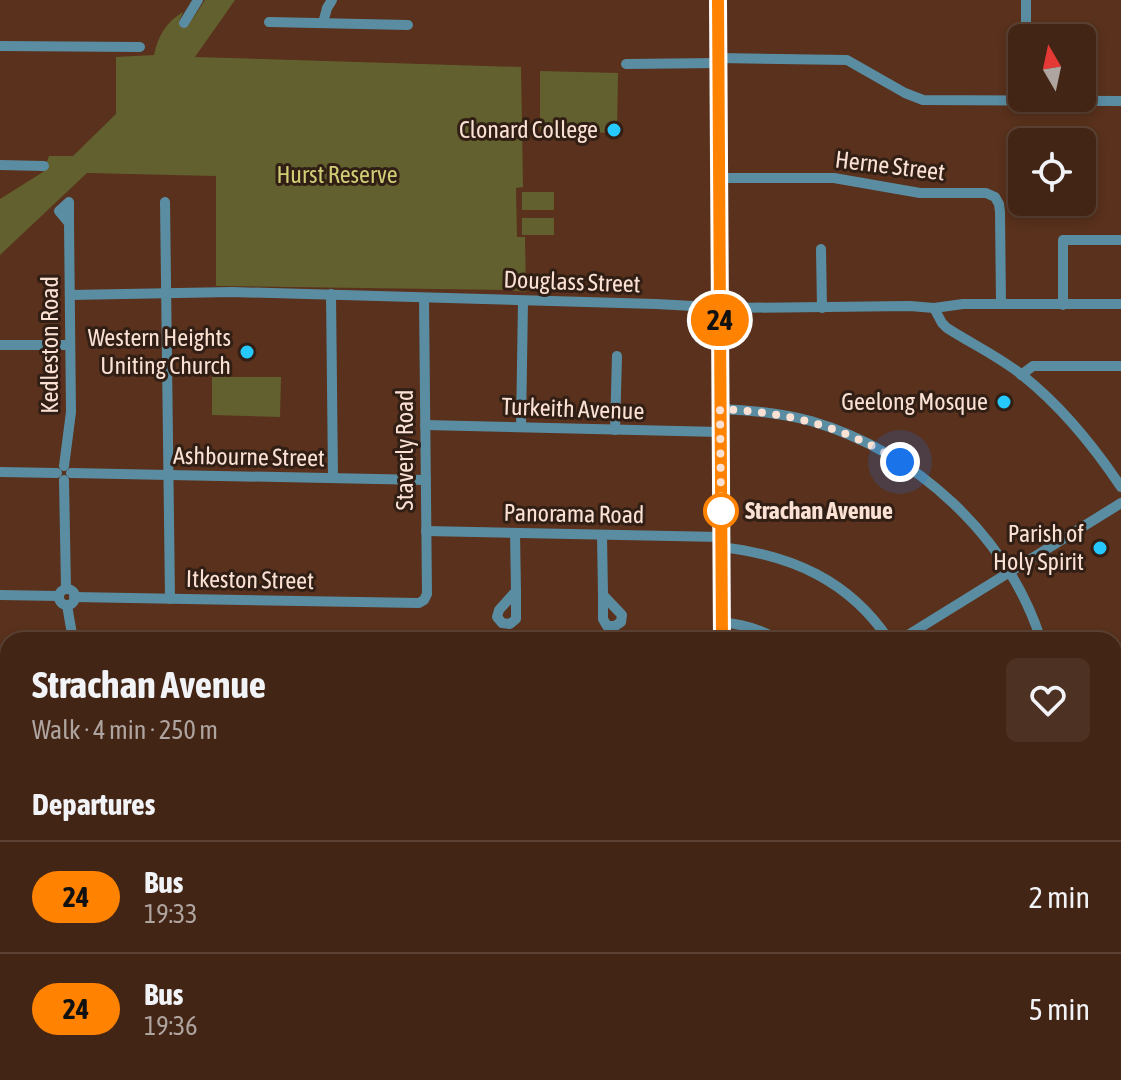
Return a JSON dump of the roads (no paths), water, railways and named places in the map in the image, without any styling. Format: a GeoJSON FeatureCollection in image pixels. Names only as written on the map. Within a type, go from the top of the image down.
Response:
{"type":"FeatureCollection","features":[{"type":"Feature","properties":{"kind":"street"},"geometry":{"type":"LineString","coordinates":[[184,23],[198,0]]}},
{"type":"Feature","properties":{"kind":"street"},"geometry":{"type":"LineString","coordinates":[[323,23],[332,0]]}},
{"type":"Feature","properties":{"kind":"street"},"geometry":{"type":"LineString","coordinates":[[718,0],[722,632]]}},
{"type":"Feature","properties":{"kind":"street"},"geometry":{"type":"LineString","coordinates":[[1026,0],[1026,24]]}},
{"type":"Feature","properties":{"kind":"street"},"geometry":{"type":"LineString","coordinates":[[269,22],[408,25]]}},
{"type":"Feature","properties":{"kind":"street"},"geometry":{"type":"LineString","coordinates":[[0,46],[140,47]]}},
{"type":"Feature","properties":{"kind":"street"},"geometry":{"type":"LineString","coordinates":[[626,64],[847,60],[920,100],[1008,99]]}},
{"type":"Feature","properties":{"kind":"street"},"geometry":{"type":"LineString","coordinates":[[1096,100],[1121,101]]}},
{"type":"Feature","properties":{"kind":"street"},"geometry":{"type":"LineString","coordinates":[[0,165],[44,166]]}},
{"type":"Feature","properties":{"kind":"street","name":"Herne Street"},"geometry":{"type":"LineString","coordinates":[[719,178],[834,178],[920,193],[992,195],[999,204],[1000,212],[1001,304]]}},
{"type":"Feature","properties":{"kind":"street"},"geometry":{"type":"LineString","coordinates":[[165,202],[170,599]]}},
{"type":"Feature","properties":{"kind":"street","name":"Kedleston Road"},"geometry":{"type":"LineString","coordinates":[[69,223],[71,412],[64,473],[67,597],[72,632]]}},
{"type":"Feature","properties":{"kind":"street"},"geometry":{"type":"LineString","coordinates":[[1063,305],[1063,240],[1121,240]]}},
{"type":"Feature","properties":{"kind":"street"},"geometry":{"type":"LineString","coordinates":[[821,249],[822,308]]}},
{"type":"Feature","properties":{"kind":"street","name":"Douglass Street"},"geometry":{"type":"LineString","coordinates":[[70,295],[232,292],[822,308],[1121,304]]}},
{"type":"Feature","properties":{"kind":"street"},"geometry":{"type":"LineString","coordinates":[[331,294],[333,478]]}},
{"type":"Feature","properties":{"kind":"street","name":"Staverly Road"},"geometry":{"type":"LineString","coordinates":[[424,299],[427,594],[424,600]]}},
{"type":"Feature","properties":{"kind":"street"},"geometry":{"type":"LineString","coordinates":[[521,427],[523,301]]}},
{"type":"Feature","properties":{"kind":"street"},"geometry":{"type":"LineString","coordinates":[[934,308],[947,328],[980,346],[1045,395],[1095,450],[1121,487]]}},
{"type":"Feature","properties":{"kind":"street"},"geometry":{"type":"LineString","coordinates":[[0,345],[70,345]]}},
{"type":"Feature","properties":{"kind":"street"},"geometry":{"type":"LineString","coordinates":[[615,430],[617,356]]}},
{"type":"Feature","properties":{"kind":"street"},"geometry":{"type":"LineString","coordinates":[[1021,375],[1033,366],[1121,366]]}},
{"type":"Feature","properties":{"kind":"street"},"geometry":{"type":"LineString","coordinates":[[720,409],[754,411],[813,422],[840,431],[915,471],[961,510],[989,541],[1029,607],[1038,632]]}},
{"type":"Feature","properties":{"kind":"street","name":"Turkeith Avenue"},"geometry":{"type":"LineString","coordinates":[[425,425],[720,432]]}},
{"type":"Feature","properties":{"kind":"street","name":"Ashbourne Street"},"geometry":{"type":"LineString","coordinates":[[0,472],[426,480]]}},
{"type":"Feature","properties":{"kind":"street"},"geometry":{"type":"LineString","coordinates":[[913,632],[1121,503]]}},
{"type":"Feature","properties":{"kind":"street","name":"Panorama Road"},"geometry":{"type":"LineString","coordinates":[[426,531],[602,535],[721,542]]}},
{"type":"Feature","properties":{"kind":"street"},"geometry":{"type":"LineString","coordinates":[[515,533],[516,591]]}},
{"type":"Feature","properties":{"kind":"street"},"geometry":{"type":"LineString","coordinates":[[602,535],[603,595]]}},
{"type":"Feature","properties":{"kind":"street"},"geometry":{"type":"LineString","coordinates":[[721,542],[807,568],[861,606],[882,632]]}},
{"type":"Feature","properties":{"kind":"street","name":"Itkeston Street"},"geometry":{"type":"LineString","coordinates":[[0,595],[419,603],[424,600]]}},
{"type":"Feature","properties":{"kind":"street"},"geometry":{"type":"LineString","coordinates":[[722,623],[753,627],[763,632]]}},
{"type":"Feature","properties":{"kind":"place","name":"Clonard College"},"geometry":{"type":"Point","coordinates":[614,130]}},
{"type":"Feature","properties":{"kind":"place","name":"Western Heights Uniting Church"},"geometry":{"type":"Point","coordinates":[247,352]}},
{"type":"Feature","properties":{"kind":"place","name":"Geelong Mosque"},"geometry":{"type":"Point","coordinates":[1004,402]}},
{"type":"Feature","properties":{"kind":"place","name":"Strachan Avenue"},"geometry":{"type":"Point","coordinates":[721,511]}},
{"type":"Feature","properties":{"kind":"place","name":"Parish of Holy Spirit"},"geometry":{"type":"Point","coordinates":[1100,548]}},
{"type":"Feature","properties":{"kind":"park label","name":"Hurst Reserve"},"geometry":{"type":"Point","coordinates":[337,175]}}]}
